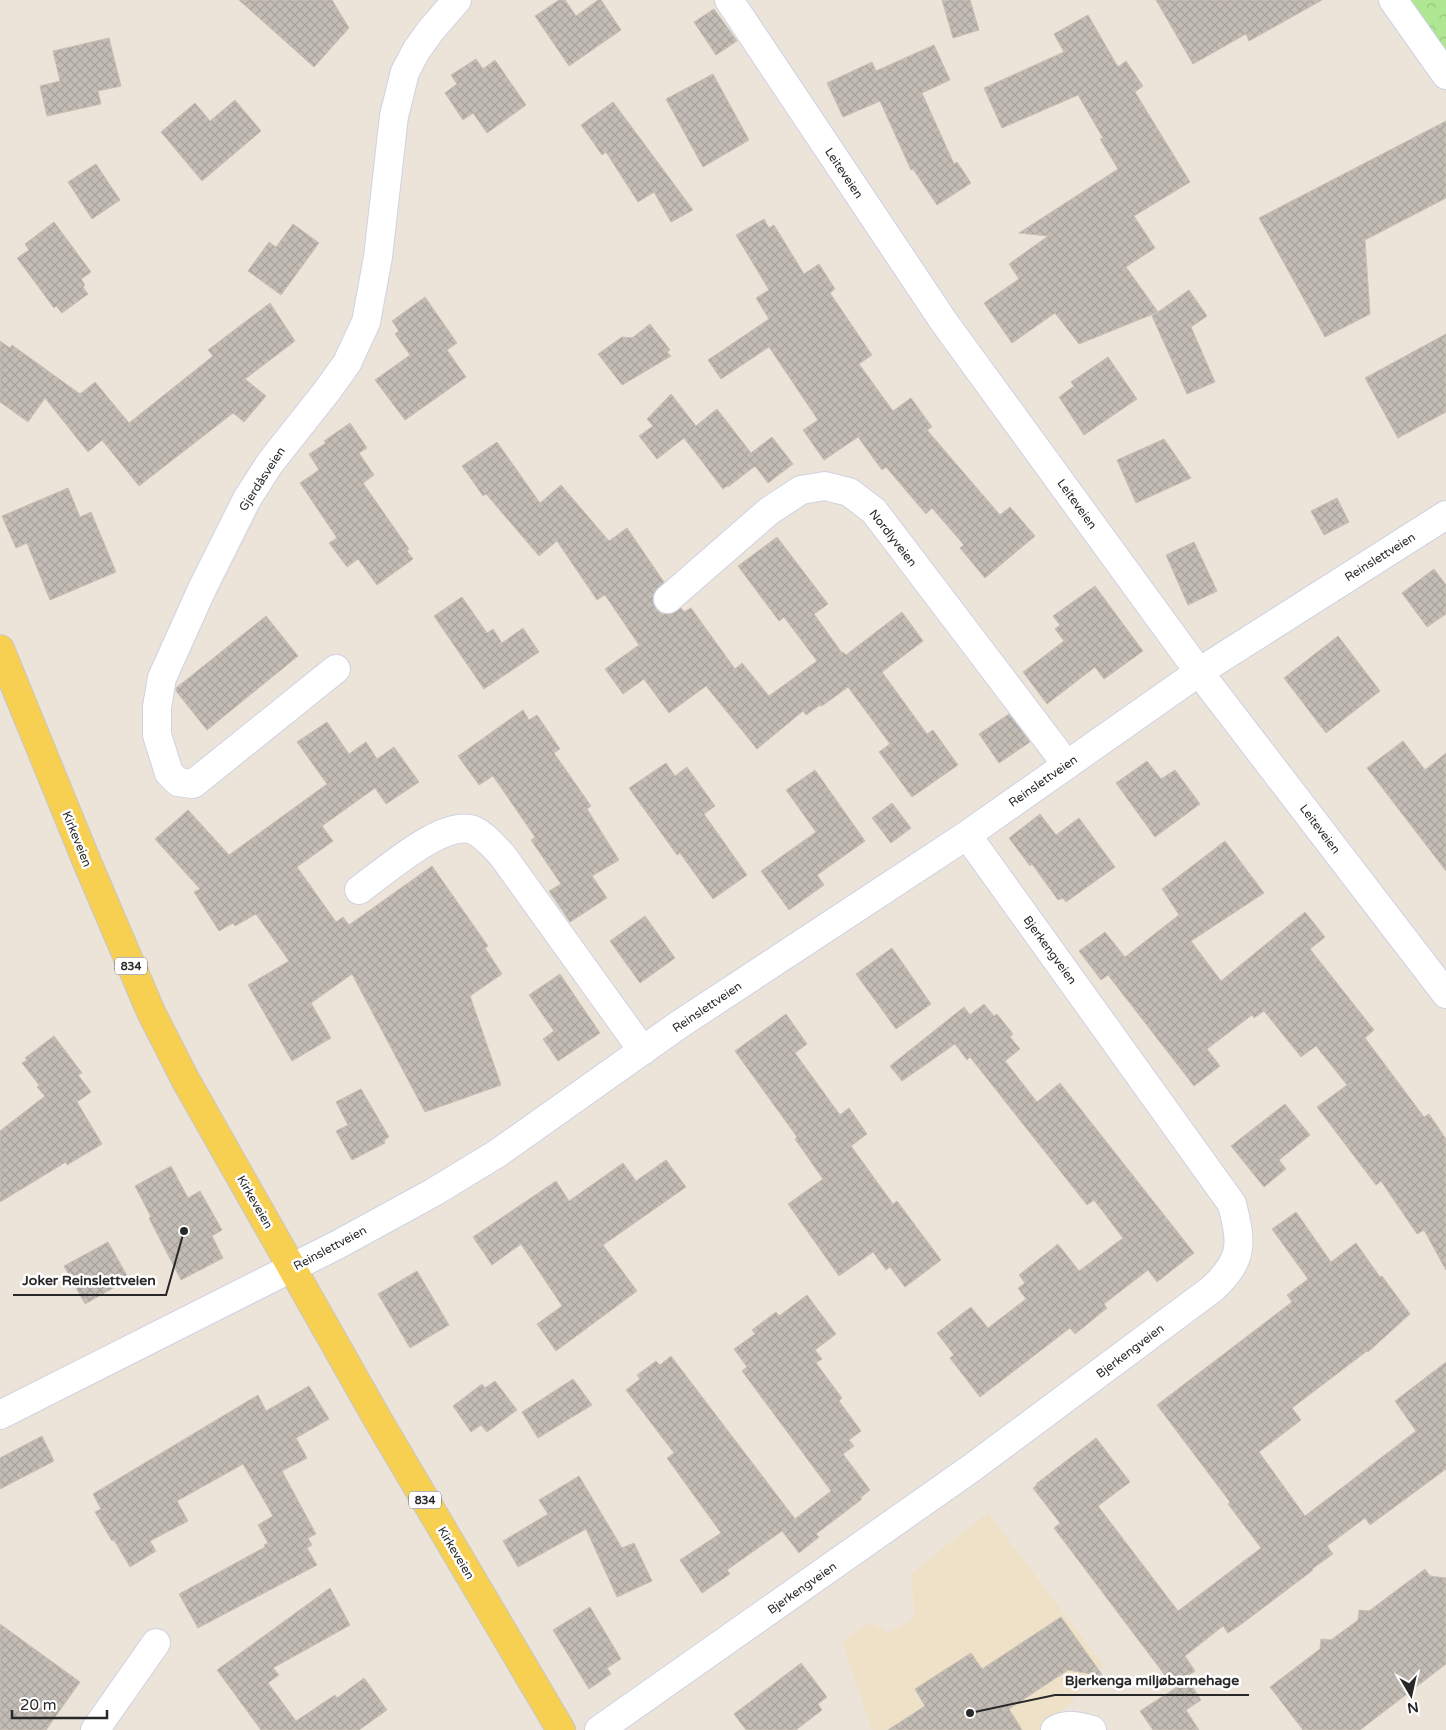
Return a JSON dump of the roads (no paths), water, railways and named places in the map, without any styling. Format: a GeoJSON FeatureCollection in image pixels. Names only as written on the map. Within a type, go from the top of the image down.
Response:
{"type":"FeatureCollection","features":[{"type":"Feature","properties":{"kind":"main road","name":"Kirkeveien"},"geometry":{"type":"LineString","coordinates":[[0,649],[86,862],[151,1012],[185,1079],[424,1498],[561,1730]]}},
{"type":"Feature","properties":{"kind":"street","name":"Gjerdåsveien"},"geometry":{"type":"LineString","coordinates":[[336,668],[193,784],[178,782],[169,773],[157,735],[157,707],[162,678],[202,589],[247,499],[270,462],[327,392],[347,363],[366,322],[378,257],[394,116],[405,72],[416,51],[431,30],[458,0]]}},
{"type":"Feature","properties":{"kind":"street","name":"Leiteveien"},"geometry":{"type":"LineString","coordinates":[[729,0],[944,322],[1199,672],[1446,994]]}},
{"type":"Feature","properties":{"kind":"street"},"geometry":{"type":"LineString","coordinates":[[1393,0],[1446,75]]}},
{"type":"Feature","properties":{"kind":"street","name":"Nordlyveien"},"geometry":{"type":"LineString","coordinates":[[668,599],[769,511],[802,490],[825,486],[849,492],[874,511],[1067,765]]}},
{"type":"Feature","properties":{"kind":"street","name":"Reinslettveien"},"geometry":{"type":"LineString","coordinates":[[0,1415],[292,1269],[434,1192],[490,1158],[677,1026],[967,835],[1199,672],[1446,515]]}},
{"type":"Feature","properties":{"kind":"street"},"geometry":{"type":"LineString","coordinates":[[359,890],[430,838],[450,830],[472,829],[486,838],[502,856],[643,1051]]}},
{"type":"Feature","properties":{"kind":"street","name":"Bjerkengveien"},"geometry":{"type":"LineString","coordinates":[[600,1730],[973,1468],[1212,1289],[1227,1275],[1235,1261],[1238,1242],[1237,1225],[1232,1204],[967,835]]}},
{"type":"Feature","properties":{"kind":"street"},"geometry":{"type":"LineString","coordinates":[[95,1730],[156,1643]]}},
{"type":"Feature","properties":{"kind":"street"},"geometry":{"type":"LineString","coordinates":[[1055,1730],[1061,1727],[1078,1725],[1092,1730]]}},
{"type":"Feature","properties":{"kind":"place","name":"Joker Reinslettveien"},"geometry":{"type":"Point","coordinates":[184,1231]}},
{"type":"Feature","properties":{"kind":"place","name":"Bjerkenga miljøbarnehage"},"geometry":{"type":"Point","coordinates":[970,1713]}}]}
